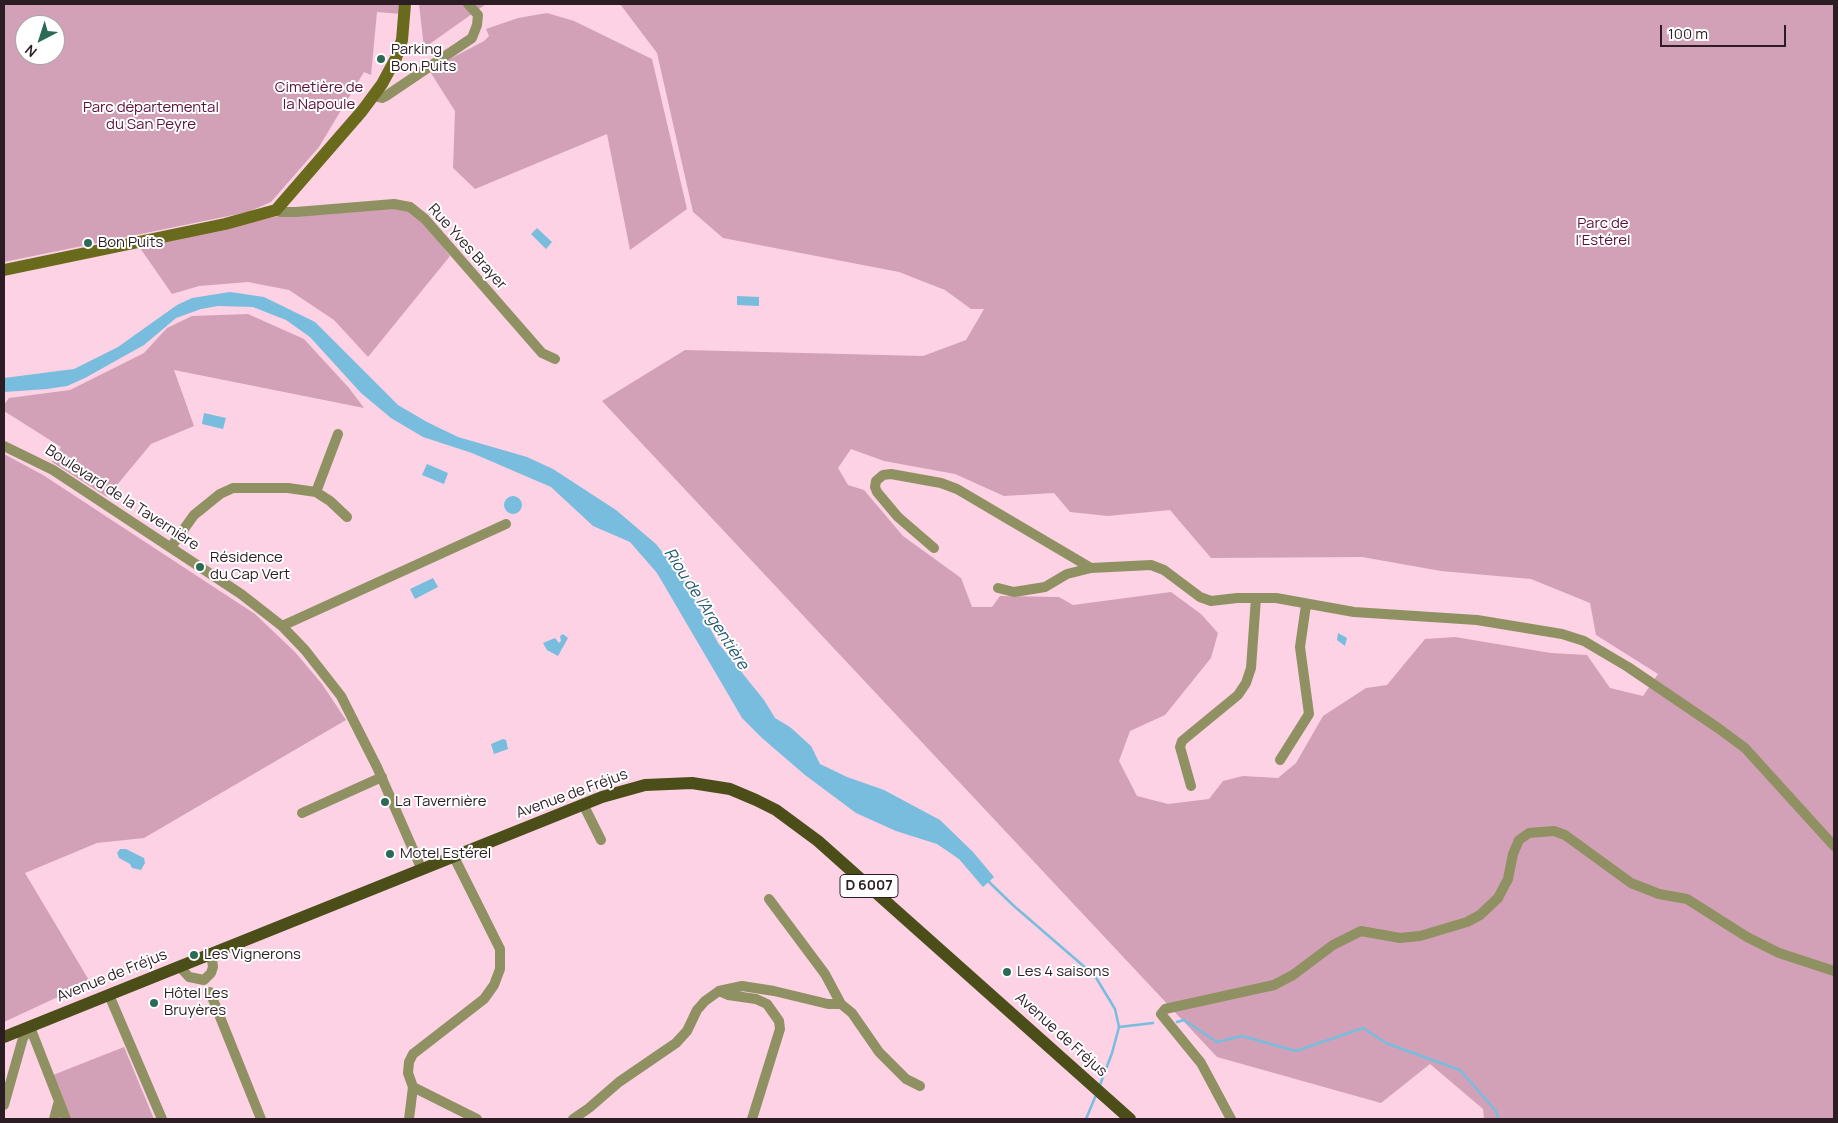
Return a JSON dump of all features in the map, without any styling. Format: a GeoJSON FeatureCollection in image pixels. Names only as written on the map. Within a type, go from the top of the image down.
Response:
{"type":"FeatureCollection","features":[{"type":"Feature","properties":{"kind":"main road"},"geometry":{"type":"LineString","coordinates":[[4,270],[226,224],[276,210],[374,96],[391,70],[400,49],[404,31],[405,4]]}},
{"type":"Feature","properties":{"kind":"main road","name":"Avenue de Fréjus"},"geometry":{"type":"LineString","coordinates":[[4,1037],[583,804],[622,790],[671,782],[721,787],[763,803],[818,841],[1130,1119]]}},
{"type":"Feature","properties":{"kind":"street"},"geometry":{"type":"LineString","coordinates":[[374,96],[382,98],[386,96],[463,46],[472,38],[477,25],[478,15],[468,4]]}},
{"type":"Feature","properties":{"kind":"street","name":"Rue Yves Brayer"},"geometry":{"type":"LineString","coordinates":[[276,210],[296,212],[394,204],[406,205],[430,217],[542,353],[555,359]]}},
{"type":"Feature","properties":{"kind":"street"},"geometry":{"type":"LineString","coordinates":[[316,492],[338,434]]}},
{"type":"Feature","properties":{"kind":"street","name":"Boulevard de la Tavernière"},"geometry":{"type":"LineString","coordinates":[[4,446],[53,470],[241,594],[282,626],[305,650],[341,696],[382,777],[422,870]]}},
{"type":"Feature","properties":{"kind":"street"},"geometry":{"type":"LineString","coordinates":[[934,548],[898,517],[877,492],[875,487],[876,481],[882,475],[891,474],[941,483],[957,489],[1091,568]]}},
{"type":"Feature","properties":{"kind":"street"},"geometry":{"type":"LineString","coordinates":[[171,547],[194,515],[220,494],[233,488],[288,488],[316,492],[330,501],[347,517]]}},
{"type":"Feature","properties":{"kind":"street"},"geometry":{"type":"LineString","coordinates":[[282,626],[506,524]]}},
{"type":"Feature","properties":{"kind":"street"},"geometry":{"type":"LineString","coordinates":[[998,588],[1014,592],[1045,587],[1066,574],[1091,568],[1152,565],[1164,570],[1200,597],[1211,601],[1276,598],[1306,605],[1354,612],[1477,620],[1539,629],[1584,641],[1636,673],[1718,728],[1744,748],[1834,846]]}},
{"type":"Feature","properties":{"kind":"street"},"geometry":{"type":"LineString","coordinates":[[1191,786],[1180,747],[1182,740],[1238,695],[1246,683],[1251,668],[1256,598]]}},
{"type":"Feature","properties":{"kind":"street"},"geometry":{"type":"LineString","coordinates":[[1280,760],[1309,714],[1300,647],[1306,605]]}},
{"type":"Feature","properties":{"kind":"street"},"geometry":{"type":"LineString","coordinates":[[302,813],[382,777]]}},
{"type":"Feature","properties":{"kind":"street"},"geometry":{"type":"LineString","coordinates":[[583,804],[601,840]]}},
{"type":"Feature","properties":{"kind":"street"},"geometry":{"type":"LineString","coordinates":[[1231,1119],[1201,1063],[1161,1014],[1165,1009],[1274,985],[1293,975],[1333,945],[1361,931],[1400,938],[1420,936],[1467,922],[1480,915],[1498,898],[1508,879],[1513,854],[1520,840],[1529,833],[1540,830],[1554,831],[1565,835],[1636,886],[1686,899],[1747,937],[1779,953],[1834,972]]}},
{"type":"Feature","properties":{"kind":"street"},"geometry":{"type":"LineString","coordinates":[[409,1119],[412,1087],[408,1072],[409,1062],[413,1054],[484,999],[494,985],[500,968],[500,950],[454,857]]}},
{"type":"Feature","properties":{"kind":"street"},"geometry":{"type":"LineString","coordinates":[[769,899],[825,974],[841,1004],[852,1013],[879,1052],[906,1079],[920,1086]]}},
{"type":"Feature","properties":{"kind":"street"},"geometry":{"type":"LineString","coordinates":[[210,953],[213,967],[208,977],[207,985],[261,1119]]}},
{"type":"Feature","properties":{"kind":"street"},"geometry":{"type":"LineString","coordinates":[[180,966],[189,977],[207,985]]}},
{"type":"Feature","properties":{"kind":"street"},"geometry":{"type":"LineString","coordinates":[[572,1119],[590,1108],[619,1082],[676,1043],[687,1031],[697,1010],[719,991],[742,986],[774,991],[828,1004],[841,1004]]}},
{"type":"Feature","properties":{"kind":"street"},"geometry":{"type":"LineString","coordinates":[[719,991],[728,995],[756,999],[767,1004],[779,1021],[780,1029],[752,1119]]}},
{"type":"Feature","properties":{"kind":"street"},"geometry":{"type":"LineString","coordinates":[[109,995],[162,1119]]}},
{"type":"Feature","properties":{"kind":"street"},"geometry":{"type":"LineString","coordinates":[[30,1027],[43,1058],[58,1104],[66,1119]]}},
{"type":"Feature","properties":{"kind":"street"},"geometry":{"type":"LineString","coordinates":[[4,1104],[23,1038],[30,1027]]}},
{"type":"Feature","properties":{"kind":"street"},"geometry":{"type":"LineString","coordinates":[[412,1087],[477,1119]]}},
{"type":"Feature","properties":{"kind":"street"},"geometry":{"type":"LineString","coordinates":[[54,1119],[58,1104]]}},
{"type":"Feature","properties":{"kind":"green space","name":"Parc départemental du San Peyre"},"geometry":{"type":"Polygon","coordinates":[[[4,4],[401,4],[402,14],[377,12],[371,75],[364,72],[319,147],[271,202],[248,212],[4,262],[4,4]]]}},
{"type":"Feature","properties":{"kind":"green space"},"geometry":{"type":"Polygon","coordinates":[[[419,4],[486,4],[424,48],[419,4]]]}},
{"type":"Feature","properties":{"kind":"green space","name":"Parc de l'Estérel"},"geometry":{"type":"Polygon","coordinates":[[[620,4],[1834,4],[1834,1119],[1484,1119],[1483,1109],[1430,1064],[1381,1103],[1217,1057],[602,401],[685,350],[923,356],[966,340],[984,309],[971,309],[945,290],[899,272],[723,238],[693,212],[657,53],[620,4]],[[851,449],[838,468],[848,485],[864,490],[903,536],[961,578],[972,607],[992,607],[1000,596],[1059,597],[1073,605],[1171,592],[1201,614],[1218,633],[1211,658],[1165,715],[1130,731],[1119,761],[1137,796],[1168,804],[1209,799],[1223,781],[1243,776],[1278,778],[1296,763],[1323,716],[1366,688],[1387,685],[1425,639],[1455,637],[1551,653],[1587,655],[1610,688],[1643,696],[1658,674],[1596,635],[1590,603],[1531,579],[1441,571],[1362,557],[1211,558],[1170,510],[1108,516],[1070,512],[1054,493],[1004,496],[955,474],[884,461],[851,449]]]}},
{"type":"Feature","properties":{"kind":"green space"},"geometry":{"type":"Polygon","coordinates":[[[547,13],[574,21],[652,59],[687,209],[630,250],[607,134],[475,189],[453,168],[455,111],[429,70],[484,41],[489,36],[486,29],[518,18],[547,13]]]}},
{"type":"Feature","properties":{"kind":"green space"},"geometry":{"type":"Polygon","coordinates":[[[406,208],[424,223],[450,256],[368,357],[334,320],[289,290],[248,282],[199,286],[172,294],[140,248],[283,215],[406,208]]]}},
{"type":"Feature","properties":{"kind":"green space"},"geometry":{"type":"Polygon","coordinates":[[[248,314],[304,339],[349,388],[364,408],[174,370],[194,426],[151,444],[107,497],[52,462],[61,447],[4,411],[4,405],[9,398],[70,390],[144,353],[167,328],[192,316],[248,314]]]}},
{"type":"Feature","properties":{"kind":"green space"},"geometry":{"type":"Polygon","coordinates":[[[4,454],[43,475],[255,614],[295,652],[322,684],[346,720],[144,838],[97,843],[25,873],[90,982],[4,1022],[4,454]]]}},
{"type":"Feature","properties":{"kind":"green space"},"geometry":{"type":"Polygon","coordinates":[[[124,1047],[154,1119],[71,1119],[53,1075],[124,1047]]]}},
{"type":"Feature","properties":{"kind":"water"},"geometry":{"type":"Polygon","coordinates":[[[537,228],[552,242],[546,249],[531,234],[537,228]]]}},
{"type":"Feature","properties":{"kind":"water"},"geometry":{"type":"Polygon","coordinates":[[[230,292],[264,297],[315,322],[398,405],[427,422],[458,437],[527,457],[553,469],[616,510],[656,544],[683,578],[718,643],[764,700],[775,718],[790,727],[811,746],[820,764],[847,777],[884,790],[940,820],[973,852],[994,877],[983,887],[959,859],[937,844],[896,831],[856,813],[805,775],[762,738],[742,718],[657,573],[630,542],[593,526],[551,487],[472,453],[423,437],[391,418],[361,393],[310,337],[286,320],[253,307],[218,306],[201,309],[176,318],[144,345],[67,386],[4,392],[4,378],[74,369],[118,347],[177,305],[192,298],[230,292]]]}},
{"type":"Feature","properties":{"kind":"water"},"geometry":{"type":"Polygon","coordinates":[[[737,296],[759,297],[759,306],[737,305],[737,296]]]}},
{"type":"Feature","properties":{"kind":"water"},"geometry":{"type":"Polygon","coordinates":[[[204,413],[226,418],[223,429],[202,424],[204,413]]]}},
{"type":"Feature","properties":{"kind":"water"},"geometry":{"type":"Polygon","coordinates":[[[427,464],[448,473],[444,484],[422,475],[427,464]]]}},
{"type":"Feature","properties":{"kind":"water"},"geometry":{"type":"Polygon","coordinates":[[[513,496],[521,501],[522,505],[517,513],[513,514],[505,509],[504,505],[509,497],[513,496]]]}},
{"type":"Feature","properties":{"kind":"water"},"geometry":{"type":"Polygon","coordinates":[[[433,578],[438,587],[415,599],[410,589],[433,578]]]}},
{"type":"Feature","properties":{"kind":"water"},"geometry":{"type":"Polygon","coordinates":[[[1338,633],[1347,638],[1345,646],[1337,640],[1338,633]]]}},
{"type":"Feature","properties":{"kind":"water"},"geometry":{"type":"Polygon","coordinates":[[[563,634],[568,638],[558,656],[547,650],[543,643],[555,638],[559,643],[561,641],[560,636],[563,634]]]}},
{"type":"Feature","properties":{"kind":"water"},"geometry":{"type":"Polygon","coordinates":[[[503,739],[506,740],[508,749],[494,754],[491,744],[503,739]]]}},
{"type":"Feature","properties":{"kind":"water"},"geometry":{"type":"Polygon","coordinates":[[[120,849],[126,849],[144,858],[145,863],[141,870],[132,868],[130,864],[119,858],[117,853],[120,849]]]}},
{"type":"Feature","properties":{"kind":"waterway","name":"Riou de l'Argentière"},"geometry":{"type":"LineString","coordinates":[[989,882],[1095,976],[1115,1009],[1119,1027],[1100,1085]]}},
{"type":"Feature","properties":{"kind":"waterway"},"geometry":{"type":"LineString","coordinates":[[1177,1022],[1184,1020],[1217,1042],[1242,1036],[1296,1051],[1363,1028],[1386,1043],[1460,1070],[1496,1111],[1498,1119]]}},
{"type":"Feature","properties":{"kind":"waterway"},"geometry":{"type":"LineString","coordinates":[[1119,1027],[1153,1023]]}},
{"type":"Feature","properties":{"kind":"waterway","name":"Riou de l'Argentière"},"geometry":{"type":"LineString","coordinates":[[1086,1119],[1096,1095]]}},
{"type":"Feature","properties":{"kind":"place","name":"Parking Bon Puits"},"geometry":{"type":"Point","coordinates":[381,59]}},
{"type":"Feature","properties":{"kind":"place","name":"Bon Puits"},"geometry":{"type":"Point","coordinates":[88,243]}},
{"type":"Feature","properties":{"kind":"place","name":"Résidence du Cap Vert"},"geometry":{"type":"Point","coordinates":[200,567]}},
{"type":"Feature","properties":{"kind":"place","name":"La Tavernière"},"geometry":{"type":"Point","coordinates":[385,802]}},
{"type":"Feature","properties":{"kind":"place","name":"Motel Estérel"},"geometry":{"type":"Point","coordinates":[390,854]}},
{"type":"Feature","properties":{"kind":"place","name":"Les Vignerons"},"geometry":{"type":"Point","coordinates":[194,955]}},
{"type":"Feature","properties":{"kind":"place","name":"Les 4 saisons"},"geometry":{"type":"Point","coordinates":[1007,972]}},
{"type":"Feature","properties":{"kind":"place","name":"Hôtel Les Bruyères"},"geometry":{"type":"Point","coordinates":[154,1003]}},
{"type":"Feature","properties":{"kind":"park label","name":"Cimetière de la Napoule"},"geometry":{"type":"Point","coordinates":[319,96]}}]}
